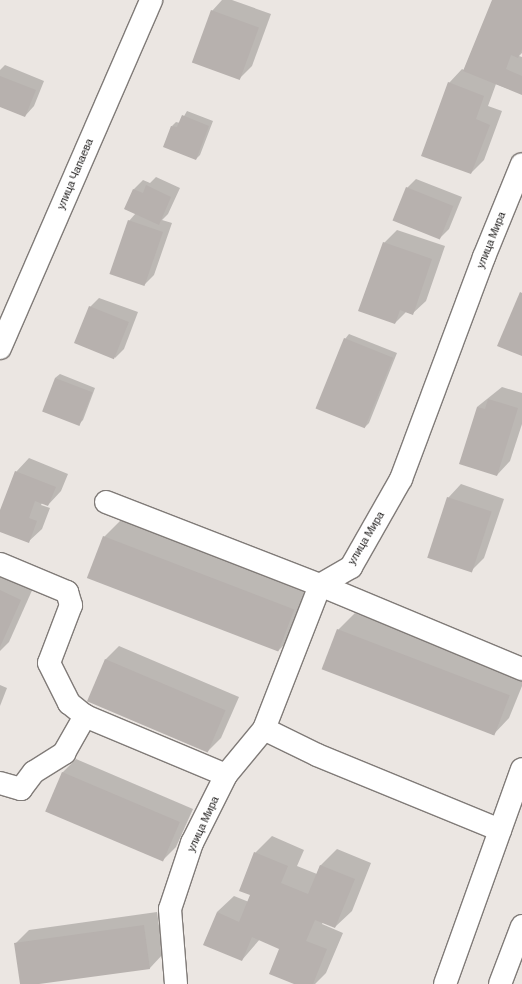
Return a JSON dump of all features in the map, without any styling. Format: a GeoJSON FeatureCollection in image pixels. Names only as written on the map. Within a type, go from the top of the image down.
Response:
{"type":"FeatureCollection","features":[{"type":"Feature","properties":{"kind":"street","name":"улица Чапаева"},"geometry":{"type":"LineString","coordinates":[[0,348],[151,0]]}},
{"type":"Feature","properties":{"kind":"street","name":"улица Мира"},"geometry":{"type":"LineString","coordinates":[[176,984],[170,909],[192,843],[226,775],[264,729],[320,585],[351,567],[401,480],[484,257],[522,164]]}},
{"type":"Feature","properties":{"kind":"street"},"geometry":{"type":"LineString","coordinates":[[106,502],[320,585],[522,669]]}},
{"type":"Feature","properties":{"kind":"street"},"geometry":{"type":"LineString","coordinates":[[0,564],[67,592],[71,605],[49,663],[69,703],[84,716],[226,775]]}},
{"type":"Feature","properties":{"kind":"street"},"geometry":{"type":"LineString","coordinates":[[0,783],[21,789],[34,772],[64,753],[84,716]]}},
{"type":"Feature","properties":{"kind":"street"},"geometry":{"type":"LineString","coordinates":[[264,729],[317,755],[500,830]]}},
{"type":"Feature","properties":{"kind":"street"},"geometry":{"type":"LineString","coordinates":[[445,984],[522,769]]}},
{"type":"Feature","properties":{"kind":"street"},"geometry":{"type":"LineString","coordinates":[[500,984],[522,926]]}},
{"type":"Feature","properties":{"kind":"building"},"geometry":{"type":"Polygon","coordinates":[[[492,0],[522,0],[522,49],[518,58],[511,55],[506,69],[522,76],[522,95],[463,71],[492,0]]]}},
{"type":"Feature","properties":{"kind":"building"},"geometry":{"type":"Polygon","coordinates":[[[211,10],[259,27],[240,80],[192,63],[211,10]]]}},
{"type":"Feature","properties":{"kind":"building"},"geometry":{"type":"Polygon","coordinates":[[[0,76],[36,90],[25,117],[0,107],[0,76]]]}},
{"type":"Feature","properties":{"kind":"building"},"geometry":{"type":"Polygon","coordinates":[[[448,82],[484,96],[476,119],[490,125],[471,174],[421,156],[448,82]]]}},
{"type":"Feature","properties":{"kind":"building"},"geometry":{"type":"Polygon","coordinates":[[[182,115],[209,126],[196,160],[163,147],[171,126],[177,127],[182,115]]]}},
{"type":"Feature","properties":{"kind":"building"},"geometry":{"type":"Polygon","coordinates":[[[146,185],[171,197],[159,225],[124,209],[133,189],[143,193],[146,185]]]}},
{"type":"Feature","properties":{"kind":"building"},"geometry":{"type":"Polygon","coordinates":[[[406,187],[453,206],[440,239],[393,220],[406,187]]]}},
{"type":"Feature","properties":{"kind":"building"},"geometry":{"type":"Polygon","coordinates":[[[128,220],[163,232],[144,286],[109,274],[128,220]]]}},
{"type":"Feature","properties":{"kind":"building"},"geometry":{"type":"Polygon","coordinates":[[[383,242],[432,259],[413,315],[400,310],[395,324],[358,311],[383,242]]]}},
{"type":"Feature","properties":{"kind":"building"},"geometry":{"type":"Polygon","coordinates":[[[520,292],[522,293],[522,356],[497,346],[520,292]]]}},
{"type":"Feature","properties":{"kind":"building"},"geometry":{"type":"Polygon","coordinates":[[[89,306],[129,322],[114,359],[74,343],[89,306]]]}},
{"type":"Feature","properties":{"kind":"building"},"geometry":{"type":"Polygon","coordinates":[[[344,338],[393,358],[365,428],[316,408],[344,338]]]}},
{"type":"Feature","properties":{"kind":"building"},"geometry":{"type":"Polygon","coordinates":[[[55,378],[92,392],[79,426],[42,412],[55,378]]]}},
{"type":"Feature","properties":{"kind":"building"},"geometry":{"type":"Polygon","coordinates":[[[488,399],[518,408],[497,476],[459,464],[477,407],[485,409],[488,399]]]}},
{"type":"Feature","properties":{"kind":"building"},"geometry":{"type":"Polygon","coordinates":[[[15,471],[56,487],[48,506],[35,501],[29,518],[37,521],[29,543],[0,532],[0,510],[15,471]]]}},
{"type":"Feature","properties":{"kind":"building"},"geometry":{"type":"Polygon","coordinates":[[[447,497],[492,512],[472,572],[427,558],[447,497]]]}},
{"type":"Feature","properties":{"kind":"building"},"geometry":{"type":"Polygon","coordinates":[[[103,536],[294,609],[278,651],[87,578],[103,536]]]}},
{"type":"Feature","properties":{"kind":"building"},"geometry":{"type":"Polygon","coordinates":[[[0,590],[21,600],[0,647],[0,590]]]}},
{"type":"Feature","properties":{"kind":"building"},"geometry":{"type":"Polygon","coordinates":[[[337,629],[510,695],[494,735],[322,669],[337,629]]]}},
{"type":"Feature","properties":{"kind":"building"},"geometry":{"type":"Polygon","coordinates":[[[105,659],[226,710],[208,753],[87,701],[105,659]]]}},
{"type":"Feature","properties":{"kind":"building"},"geometry":{"type":"Polygon","coordinates":[[[62,772],[180,822],[163,862],[45,812],[62,772]]]}},
{"type":"Feature","properties":{"kind":"building"},"geometry":{"type":"Polygon","coordinates":[[[254,852],[288,866],[281,883],[308,894],[320,865],[355,879],[335,928],[315,920],[306,941],[327,949],[313,984],[294,984],[269,974],[279,949],[252,937],[242,961],[203,945],[217,912],[239,922],[250,895],[239,891],[254,852]]]}},
{"type":"Feature","properties":{"kind":"building"},"geometry":{"type":"Polygon","coordinates":[[[144,925],[150,969],[39,984],[20,984],[14,943],[144,925]]]}}]}
